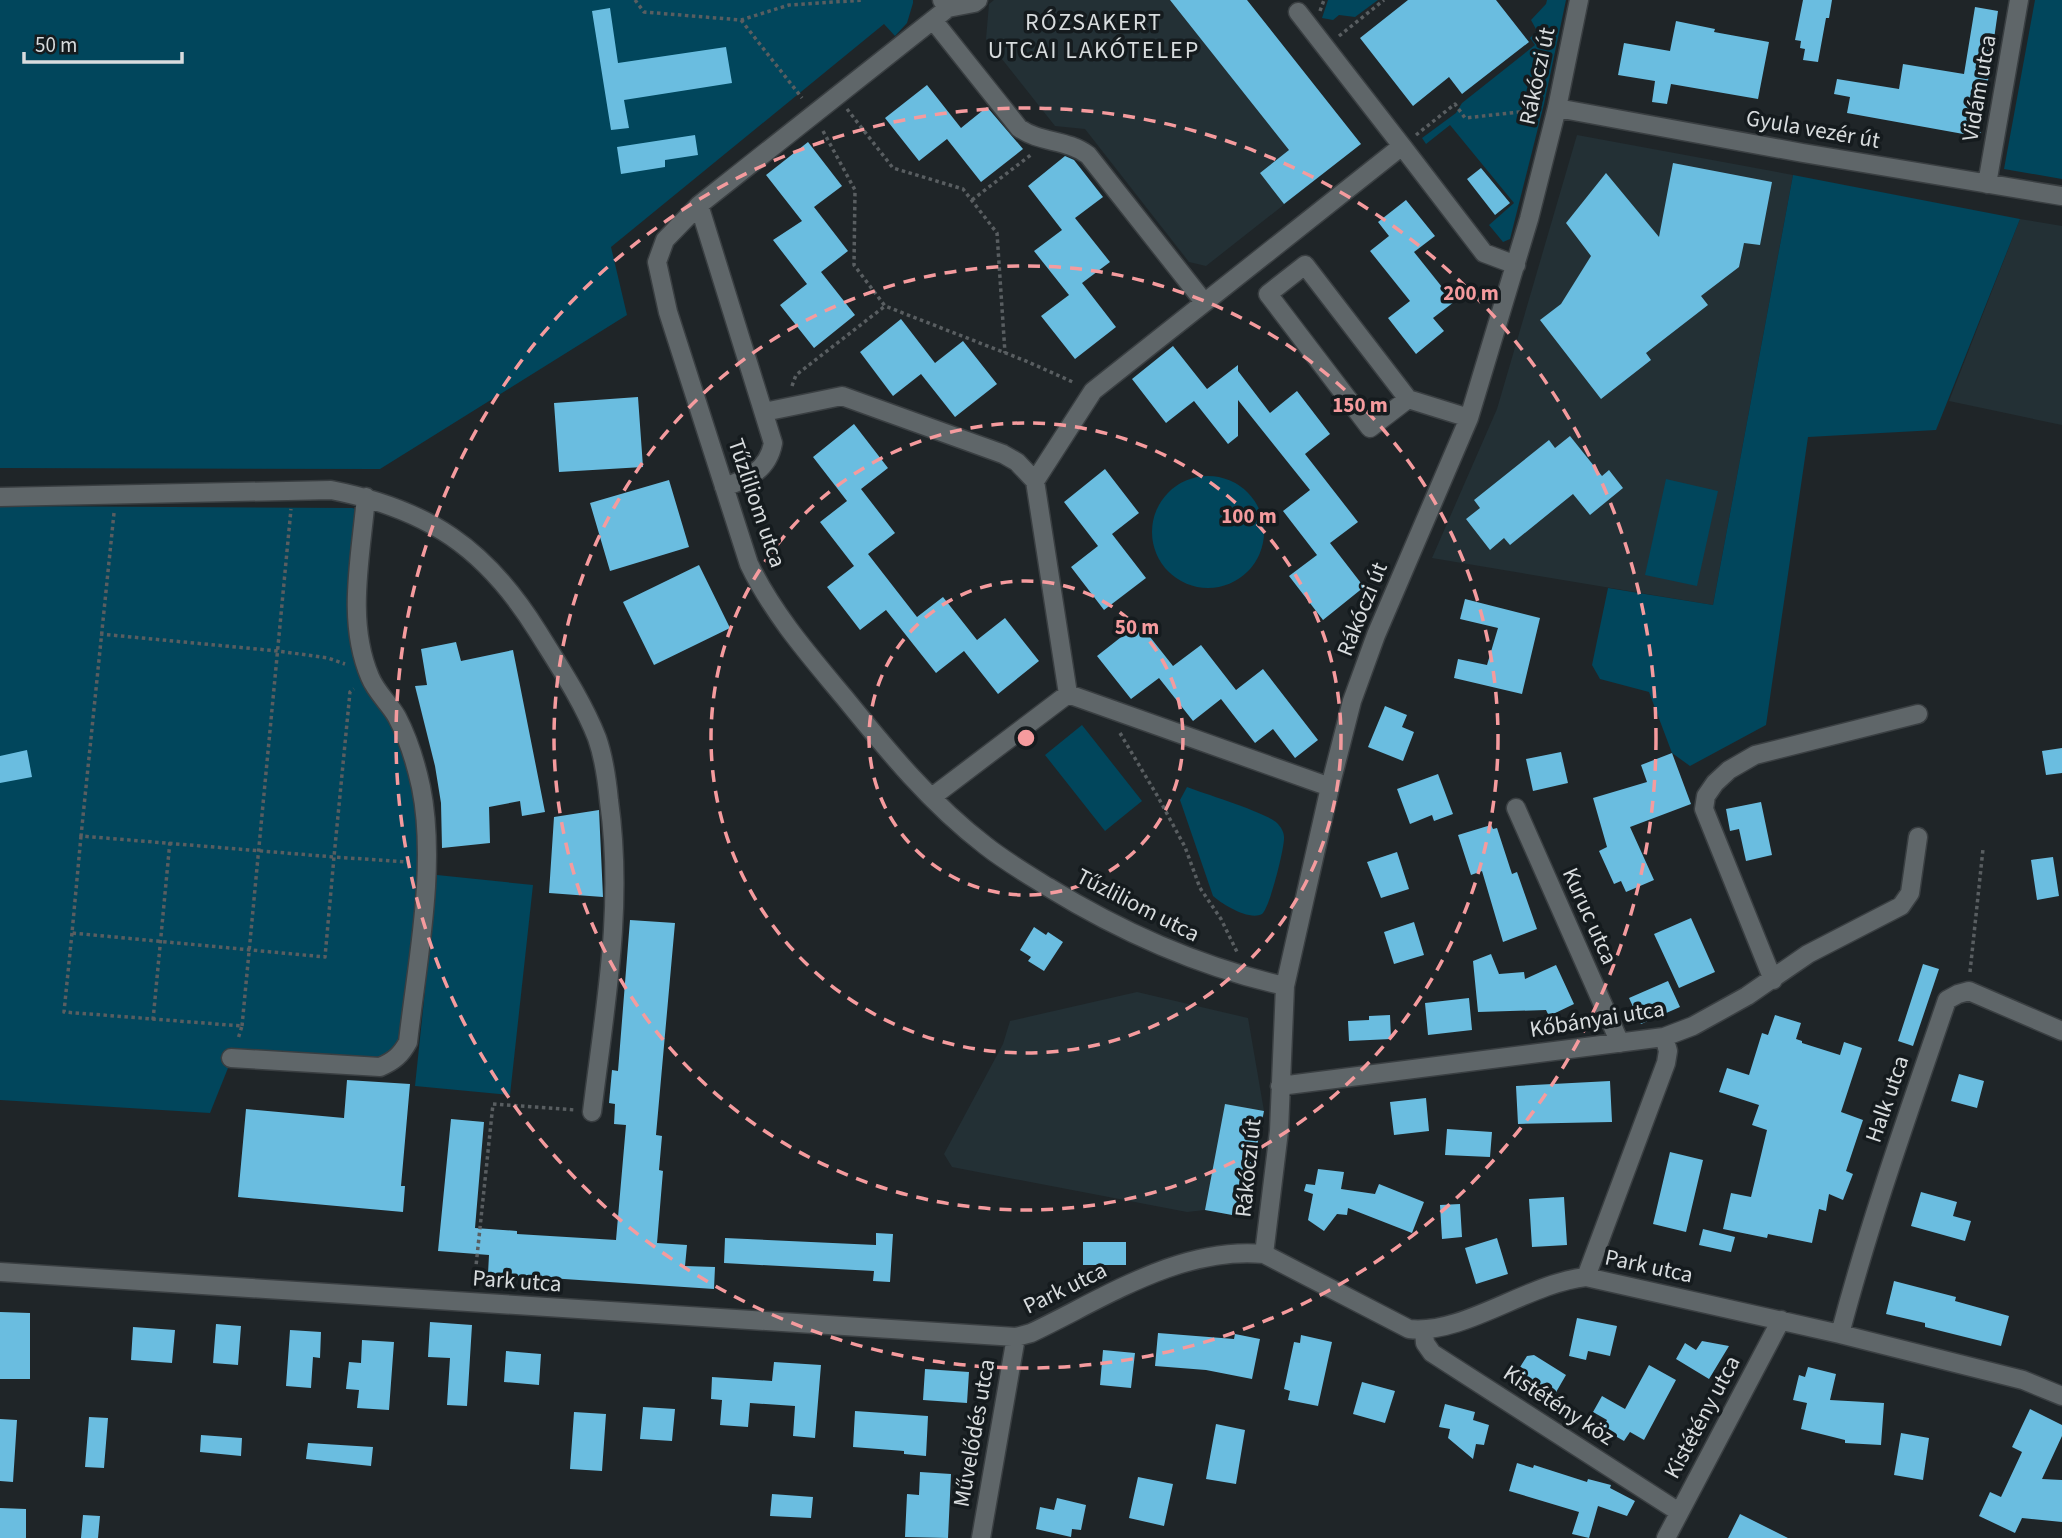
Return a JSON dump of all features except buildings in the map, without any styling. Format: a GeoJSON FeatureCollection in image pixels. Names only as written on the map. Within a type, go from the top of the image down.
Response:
{"type":"FeatureCollection","features":[{"type":"Feature","properties":{"kind":"street","name":"Tűzliliom utca"},"geometry":{"type":"LineString","coordinates":[[978,0],[974,3],[945,4],[933,20],[699,205],[665,240],[657,262],[668,312],[749,564],[775,610],[895,760],[986,847],[1083,909],[1156,946],[1198,963],[1285,986]]}},
{"type":"Feature","properties":{"kind":"street","name":"Rákóczi út"},"geometry":{"type":"LineString","coordinates":[[1264,1254],[1279,1131],[1285,986],[1330,787],[1352,701],[1376,635],[1469,418],[1516,265],[1557,108],[1579,0]]}},
{"type":"Feature","properties":{"kind":"street","name":"Vidám utca"},"geometry":{"type":"LineString","coordinates":[[1987,184],[2018,0]]}},
{"type":"Feature","properties":{"kind":"street"},"geometry":{"type":"LineString","coordinates":[[1298,12],[1484,253],[1516,265]]}},
{"type":"Feature","properties":{"kind":"street"},"geometry":{"type":"LineString","coordinates":[[933,20],[1019,128],[1031,136],[1076,146],[1088,155],[1204,302]]}},
{"type":"Feature","properties":{"kind":"street","name":"Gyula vezér út"},"geometry":{"type":"LineString","coordinates":[[1557,108],[1803,153],[2062,196]]}},
{"type":"Feature","properties":{"kind":"street"},"geometry":{"type":"LineString","coordinates":[[1035,481],[1093,391],[1402,146]]}},
{"type":"Feature","properties":{"kind":"street"},"geometry":{"type":"LineString","coordinates":[[699,205],[773,443],[771,458],[747,480],[724,487]]}},
{"type":"Feature","properties":{"kind":"street"},"geometry":{"type":"LineString","coordinates":[[1268,293],[1305,265],[1408,399],[1469,418]]}},
{"type":"Feature","properties":{"kind":"street"},"geometry":{"type":"LineString","coordinates":[[1248,268],[1370,428],[1408,399]]}},
{"type":"Feature","properties":{"kind":"street"},"geometry":{"type":"LineString","coordinates":[[764,412],[842,396],[1003,454],[1017,462],[1035,481],[1068,694]]}},
{"type":"Feature","properties":{"kind":"street"},"geometry":{"type":"LineString","coordinates":[[0,497],[331,490],[366,497],[409,512],[447,534],[491,568],[508,586],[578,699],[598,741],[606,777],[613,827],[615,918],[592,1112]]}},
{"type":"Feature","properties":{"kind":"street"},"geometry":{"type":"LineString","coordinates":[[231,1058],[380,1067],[401,1054],[408,1042],[427,863],[427,829],[421,786],[410,749],[396,716],[369,674],[359,642],[356,609],[366,497]]}},
{"type":"Feature","properties":{"kind":"street"},"geometry":{"type":"LineString","coordinates":[[1068,694],[1330,787]]}},
{"type":"Feature","properties":{"kind":"street"},"geometry":{"type":"LineString","coordinates":[[932,797],[1068,694]]}},
{"type":"Feature","properties":{"kind":"street"},"geometry":{"type":"LineString","coordinates":[[1773,979],[1704,809],[1706,796],[1729,769],[1755,755],[1918,714]]}},
{"type":"Feature","properties":{"kind":"street","name":"Kuruc utca"},"geometry":{"type":"LineString","coordinates":[[1516,808],[1619,1043]]}},
{"type":"Feature","properties":{"kind":"street","name":"Kőbányai utca"},"geometry":{"type":"LineString","coordinates":[[1280,1086],[1664,1038],[1693,1026],[1773,979],[1808,954],[1901,906],[1910,893],[1918,837]]}},
{"type":"Feature","properties":{"kind":"street"},"geometry":{"type":"LineString","coordinates":[[1969,992],[2062,1031]]}},
{"type":"Feature","properties":{"kind":"street","name":"Halk utca"},"geometry":{"type":"LineString","coordinates":[[1840,1334],[1881,1190],[1947,1000],[1969,992]]}},
{"type":"Feature","properties":{"kind":"street"},"geometry":{"type":"LineString","coordinates":[[1586,1277],[1666,1063],[1668,1051],[1664,1038]]}},
{"type":"Feature","properties":{"kind":"street","name":"Park utca"},"geometry":{"type":"LineString","coordinates":[[0,1272],[1016,1337],[1031,1333],[1144,1277],[1179,1265],[1240,1252],[1264,1254],[1409,1329],[1424,1331],[1444,1327],[1568,1279],[1586,1277],[1840,1334],[2022,1380],[2062,1396]]}},
{"type":"Feature","properties":{"kind":"street","name":"Kistétény utca"},"geometry":{"type":"LineString","coordinates":[[1666,1538],[1781,1320]]}},
{"type":"Feature","properties":{"kind":"street","name":"Kistétény köz"},"geometry":{"type":"LineString","coordinates":[[1424,1331],[1425,1343],[1433,1353],[1679,1512]]}},
{"type":"Feature","properties":{"kind":"street","name":"Művelődés utca"},"geometry":{"type":"LineString","coordinates":[[981,1538],[1016,1337]]}},
{"type":"Feature","properties":{"kind":"path"},"geometry":{"type":"LineString","coordinates":[[635,0],[644,12],[741,20],[789,5],[864,0]]}},
{"type":"Feature","properties":{"kind":"path"},"geometry":{"type":"LineString","coordinates":[[1325,47],[1384,0]]}},
{"type":"Feature","properties":{"kind":"path"},"geometry":{"type":"LineString","coordinates":[[741,20],[814,114],[855,191],[854,265],[885,306],[1093,391]]}},
{"type":"Feature","properties":{"kind":"path"},"geometry":{"type":"LineString","coordinates":[[837,96],[893,168],[963,189],[997,233],[1005,353]]}},
{"type":"Feature","properties":{"kind":"path"},"geometry":{"type":"LineString","coordinates":[[1402,146],[1455,104],[1465,118],[1557,108]]}},
{"type":"Feature","properties":{"kind":"path"},"geometry":{"type":"LineString","coordinates":[[972,200],[1051,140]]}},
{"type":"Feature","properties":{"kind":"path"},"geometry":{"type":"LineString","coordinates":[[785,407],[796,375],[885,306]]}},
{"type":"Feature","properties":{"kind":"path"},"geometry":{"type":"LineString","coordinates":[[231,1058],[242,1026],[293,490]]}},
{"type":"Feature","properties":{"kind":"path"},"geometry":{"type":"LineString","coordinates":[[116,494],[64,1012],[242,1026]]}},
{"type":"Feature","properties":{"kind":"path"},"geometry":{"type":"LineString","coordinates":[[72,933],[326,957],[350,692],[369,674],[328,658],[100,634]]}},
{"type":"Feature","properties":{"kind":"path"},"geometry":{"type":"LineString","coordinates":[[1125,714],[1120,734],[1185,847],[1200,888],[1221,919],[1250,978]]}},
{"type":"Feature","properties":{"kind":"path"},"geometry":{"type":"LineString","coordinates":[[81,836],[427,863]]}},
{"type":"Feature","properties":{"kind":"path"},"geometry":{"type":"LineString","coordinates":[[153,1020],[170,841]]}},
{"type":"Feature","properties":{"kind":"path"},"geometry":{"type":"LineString","coordinates":[[1969,992],[1983,849]]}},
{"type":"Feature","properties":{"kind":"path"},"geometry":{"type":"LineString","coordinates":[[474,1287],[493,1104],[592,1112]]}},
{"type":"Feature","properties":{"kind":"shaded area"},"geometry":{"type":"Polygon","coordinates":[[[0,0],[913,0],[913,3],[907,23],[895,36],[884,24],[611,247],[627,315],[380,469],[0,468],[0,0]]]}},
{"type":"Feature","properties":{"kind":"shaded area"},"geometry":{"type":"Polygon","coordinates":[[[994,0],[1247,0],[1361,144],[1206,266],[1189,262],[1085,129],[1055,126],[986,39],[989,4],[994,0]]]}},
{"type":"Feature","properties":{"kind":"shaded area"},"geometry":{"type":"Polygon","coordinates":[[[1328,0],[1378,0],[1355,17],[1339,15],[1333,20],[1322,18],[1328,0]]]}},
{"type":"Feature","properties":{"kind":"shaded area"},"geometry":{"type":"Polygon","coordinates":[[[1547,0],[1566,0],[1544,104],[1510,239],[1503,242],[1489,225],[1514,203],[1450,125],[1426,144],[1422,138],[1456,113],[1462,103],[1535,45],[1530,38],[1537,31],[1531,20],[1547,0]]]}},
{"type":"Feature","properties":{"kind":"shaded area"},"geometry":{"type":"Polygon","coordinates":[[[2035,0],[2062,0],[2062,179],[2004,169],[2035,0]]]}},
{"type":"Feature","properties":{"kind":"shaded area"},"geometry":{"type":"Polygon","coordinates":[[[1577,135],[1793,175],[1713,605],[1432,558],[1497,409],[1577,135]]]}},
{"type":"Feature","properties":{"kind":"shaded area"},"geometry":{"type":"Polygon","coordinates":[[[1793,175],[2020,219],[1936,430],[1808,437],[1766,725],[1690,766],[1672,753],[1649,692],[1600,679],[1592,665],[1608,588],[1713,605],[1793,175]]]}},
{"type":"Feature","properties":{"kind":"shaded area"},"geometry":{"type":"Polygon","coordinates":[[[2020,219],[2062,226],[2062,425],[1949,401],[2020,219]]]}},
{"type":"Feature","properties":{"kind":"shaded area"},"geometry":{"type":"Polygon","coordinates":[[[1208,476],[1230,480],[1248,492],[1260,510],[1264,532],[1260,554],[1248,572],[1230,584],[1208,588],[1186,584],[1168,572],[1156,554],[1152,532],[1156,510],[1168,492],[1186,480],[1208,476]]]}},
{"type":"Feature","properties":{"kind":"shaded area"},"geometry":{"type":"Polygon","coordinates":[[[1666,479],[1718,491],[1697,586],[1645,575],[1666,479]]]}},
{"type":"Feature","properties":{"kind":"shaded area"},"geometry":{"type":"Polygon","coordinates":[[[0,506],[352,508],[365,511],[360,642],[396,716],[427,829],[408,1042],[392,1062],[232,1058],[210,1113],[0,1100],[0,506]]]}},
{"type":"Feature","properties":{"kind":"shaded area"},"geometry":{"type":"Polygon","coordinates":[[[1082,725],[1142,801],[1105,831],[1045,755],[1082,725]]]}},
{"type":"Feature","properties":{"kind":"shaded area"},"geometry":{"type":"Polygon","coordinates":[[[1187,787],[1260,814],[1281,828],[1284,843],[1269,902],[1262,914],[1257,916],[1243,913],[1213,896],[1180,800],[1187,787]]]}},
{"type":"Feature","properties":{"kind":"shaded area"},"geometry":{"type":"Polygon","coordinates":[[[437,875],[533,885],[510,1095],[415,1086],[437,875]]]}},
{"type":"Feature","properties":{"kind":"shaded area"},"geometry":{"type":"Polygon","coordinates":[[[1137,992],[1248,1018],[1264,1111],[1243,1217],[1205,1210],[1187,1212],[952,1167],[944,1154],[1003,1044],[1010,1021],[1137,992]]]}},
{"type":"Feature","properties":{"kind":"district","name":"RÓZSAKERT UTCAI LAKÓTELEP"},"geometry":{"type":"Point","coordinates":[1094,36]}}]}
